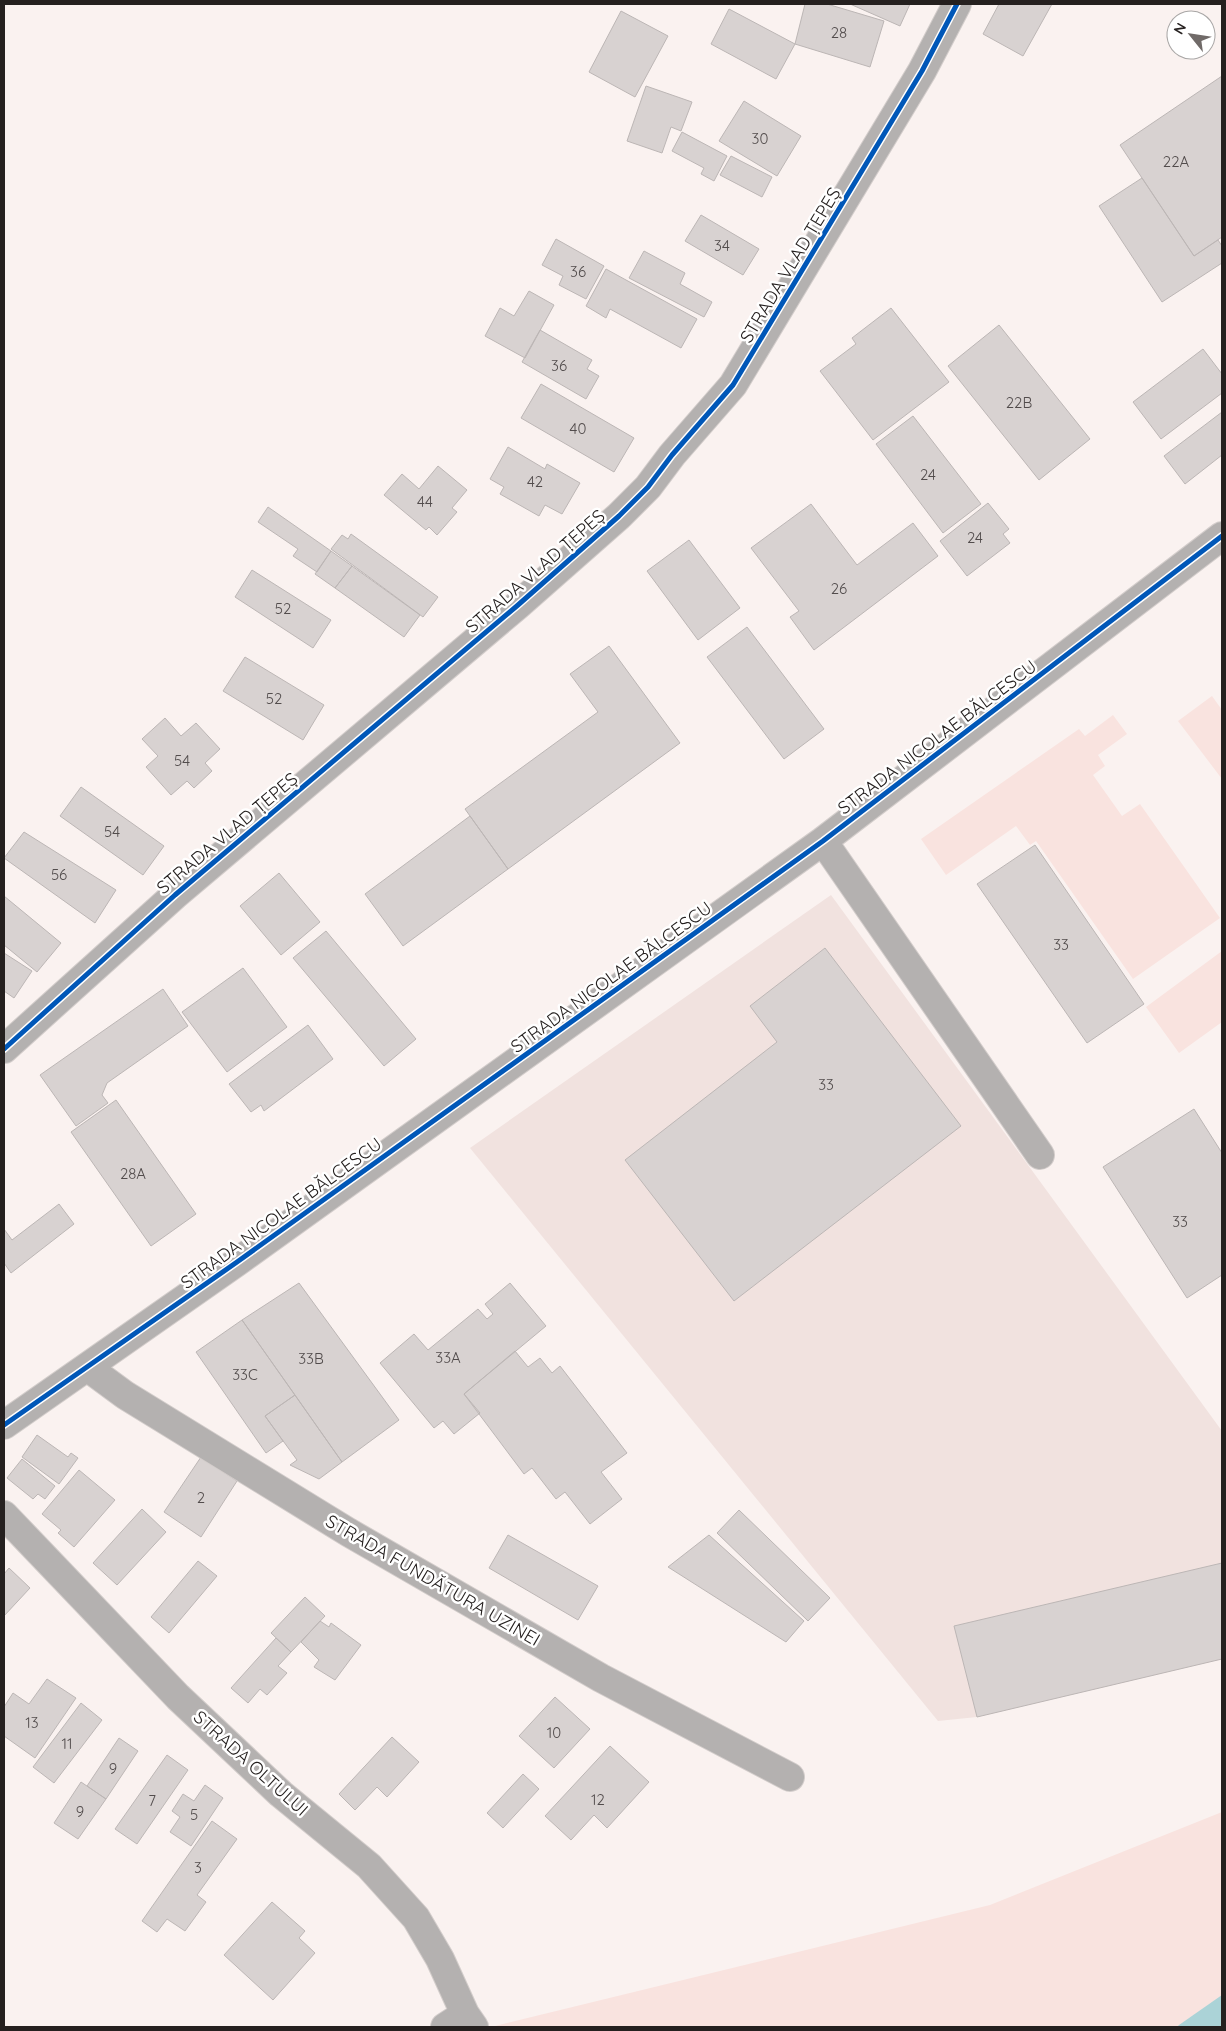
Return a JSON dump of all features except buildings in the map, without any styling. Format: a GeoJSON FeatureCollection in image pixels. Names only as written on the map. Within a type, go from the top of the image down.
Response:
{"type":"FeatureCollection","features":[{"type":"Feature","properties":{"kind":"street","name":"STRADA VLAD ȚEPEȘ"},"geometry":{"type":"LineString","coordinates":[[4,1049],[175,895],[518,605],[619,516],[648,487],[733,385],[922,71],[957,4]]}},
{"type":"Feature","properties":{"kind":"street","name":"STRADA NICOLAE BĂLCESCU"},"geometry":{"type":"LineString","coordinates":[[4,1424],[237,1262],[823,841],[1222,536]]}},
{"type":"Feature","properties":{"kind":"street"},"geometry":{"type":"LineString","coordinates":[[823,841],[1040,1155]]}},
{"type":"Feature","properties":{"kind":"street","name":"STRADA FUNDĂTURA UZINEI"},"geometry":{"type":"LineString","coordinates":[[87,1367],[125,1395],[348,1532],[601,1678],[790,1777]]}},
{"type":"Feature","properties":{"kind":"street","name":"STRADA OLTULUI"},"geometry":{"type":"LineString","coordinates":[[4,1515],[178,1697],[281,1794],[369,1866],[416,1918],[440,1959],[461,2023]]}},
{"type":"Feature","properties":{"kind":"shaded area"},"geometry":{"type":"Polygon","coordinates":[[[1212,696],[1222,710],[1222,779],[1178,721],[1212,696]]]}},
{"type":"Feature","properties":{"kind":"shaded area"},"geometry":{"type":"Polygon","coordinates":[[[1113,715],[1127,734],[1098,755],[1105,766],[1093,775],[1122,816],[1140,804],[1220,918],[1133,979],[1036,841],[1030,845],[1016,826],[946,875],[921,839],[1079,729],[1085,736],[1113,715]]]}},
{"type":"Feature","properties":{"kind":"shaded area"},"geometry":{"type":"Polygon","coordinates":[[[831,895],[1222,1431],[1222,1659],[977,1717],[938,1721],[470,1148],[831,895]]]}},
{"type":"Feature","properties":{"kind":"shaded area"},"geometry":{"type":"Polygon","coordinates":[[[1222,951],[1222,1022],[1179,1053],[1146,1007],[1222,951]]]}},
{"type":"Feature","properties":{"kind":"shaded area"},"geometry":{"type":"Polygon","coordinates":[[[1222,1812],[1222,2027],[491,2027],[990,1905],[1222,1812]]]}},
{"type":"Feature","properties":{"kind":"water"},"geometry":{"type":"Polygon","coordinates":[[[1222,1995],[1222,2027],[1177,2027],[1179,2025],[1222,1995]]]}},
{"type":"Feature","properties":{"kind":"cycle path"},"geometry":{"type":"LineString","coordinates":[[4,1049],[175,895],[518,605],[619,516],[648,487],[672,455],[733,385],[922,71],[957,4]]}},
{"type":"Feature","properties":{"kind":"cycle path"},"geometry":{"type":"LineString","coordinates":[[4,1425],[237,1262],[823,841],[1222,536]]}}]}
